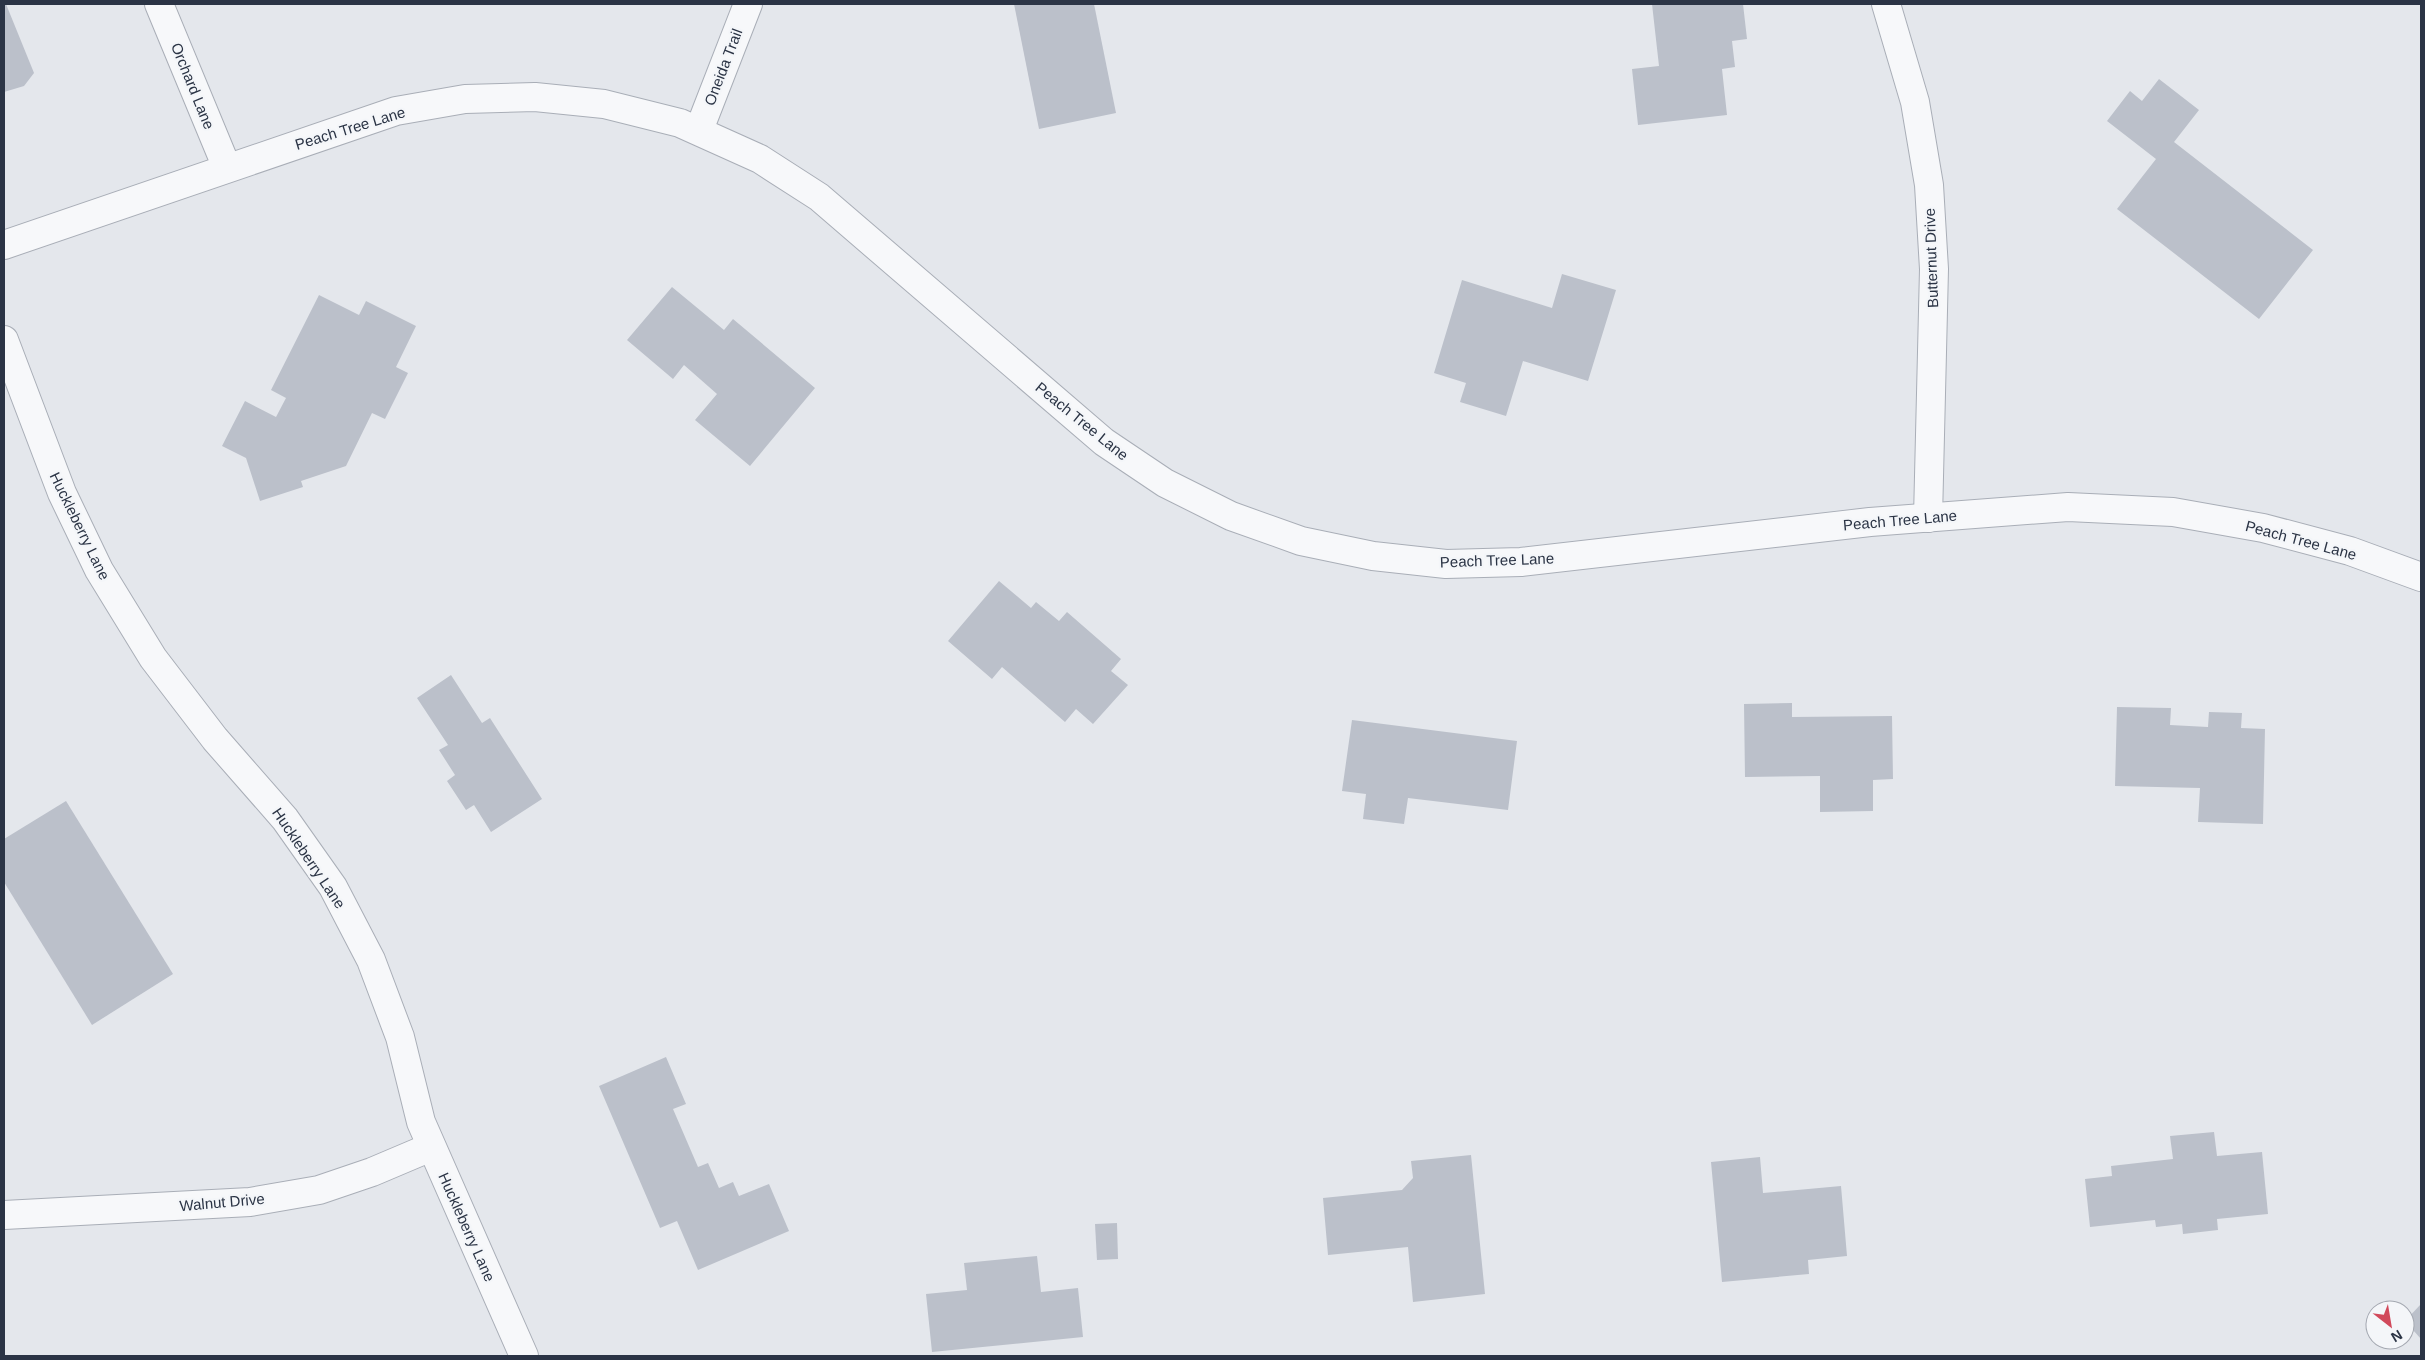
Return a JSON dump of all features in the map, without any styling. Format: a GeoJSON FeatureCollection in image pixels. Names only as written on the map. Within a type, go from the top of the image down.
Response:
{"type":"FeatureCollection","features":[{"type":"Feature","properties":{"kind":"street","name":"Orchard Lane"},"geometry":{"type":"LineString","coordinates":[[159,4],[227,168]]}},
{"type":"Feature","properties":{"kind":"street","name":"Oneida Trail"},"geometry":{"type":"LineString","coordinates":[[699,130],[748,4]]}},
{"type":"Feature","properties":{"kind":"street","name":"Butternut Drive"},"geometry":{"type":"LineString","coordinates":[[1886,4],[1915,102],[1929,192],[1934,269],[1928,518]]}},
{"type":"Feature","properties":{"kind":"street","name":"Peach Tree Lane"},"geometry":{"type":"LineString","coordinates":[[4,245],[396,111],[465,99],[534,97],[604,104],[680,123],[760,159],[819,197],[1104,442],[1165,482],[1231,516],[1301,541],[1373,556],[1446,564],[1511,562],[1870,522],[2068,507],[2173,512],[2263,528],[2350,552],[2421,578]]}},
{"type":"Feature","properties":{"kind":"street","name":"Huckleberry Lane"},"geometry":{"type":"LineString","coordinates":[[4,340],[62,493],[99,570],[153,658],[215,739],[285,819],[333,887],[371,960],[400,1037],[421,1122],[524,1356]]}},
{"type":"Feature","properties":{"kind":"street","name":"Walnut Drive"},"geometry":{"type":"LineString","coordinates":[[4,1215],[250,1202],[319,1190],[372,1172],[431,1147]]}},
{"type":"Feature","properties":{"kind":"building"},"geometry":{"type":"Polygon","coordinates":[[[4,4],[6,4],[34,73],[24,86],[4,92],[4,4]]]}},
{"type":"Feature","properties":{"kind":"building"},"geometry":{"type":"Polygon","coordinates":[[[1014,4],[1094,4],[1116,113],[1039,129],[1014,4]]]}},
{"type":"Feature","properties":{"kind":"building"},"geometry":{"type":"Polygon","coordinates":[[[1652,4],[1743,4],[1747,39],[1732,41],[1735,67],[1722,69],[1727,115],[1638,125],[1632,69],[1659,66],[1652,4]]]}},
{"type":"Feature","properties":{"kind":"building"},"geometry":{"type":"Polygon","coordinates":[[[2159,79],[2199,110],[2174,142],[2313,250],[2259,319],[2117,209],[2156,159],[2107,121],[2130,91],[2142,101],[2159,79]]]}},
{"type":"Feature","properties":{"kind":"building"},"geometry":{"type":"Polygon","coordinates":[[[1562,274],[1616,290],[1588,381],[1523,361],[1506,416],[1460,402],[1466,383],[1434,373],[1462,280],[1552,308],[1562,274]]]}},
{"type":"Feature","properties":{"kind":"building"},"geometry":{"type":"Polygon","coordinates":[[[672,287],[724,330],[733,319],[815,388],[750,466],[695,420],[717,394],[684,365],[673,379],[627,340],[672,287]]]}},
{"type":"Feature","properties":{"kind":"building"},"geometry":{"type":"Polygon","coordinates":[[[319,295],[359,315],[366,301],[416,326],[396,367],[408,373],[385,419],[372,413],[346,466],[301,481],[303,487],[260,501],[246,458],[222,446],[245,401],[276,417],[286,398],[271,390],[319,295]]]}},
{"type":"Feature","properties":{"kind":"building"},"geometry":{"type":"Polygon","coordinates":[[[999,581],[1031,608],[1036,602],[1059,621],[1067,612],[1121,659],[1111,671],[1128,685],[1093,724],[1076,709],[1065,722],[1002,667],[992,679],[948,641],[999,581]]]}},
{"type":"Feature","properties":{"kind":"building"},"geometry":{"type":"Polygon","coordinates":[[[451,675],[482,723],[490,718],[542,799],[491,832],[474,805],[466,810],[447,781],[455,775],[439,750],[448,745],[417,698],[451,675]]]}},
{"type":"Feature","properties":{"kind":"building"},"geometry":{"type":"Polygon","coordinates":[[[1792,703],[1792,717],[1892,716],[1893,779],[1873,780],[1873,811],[1820,812],[1820,776],[1745,777],[1744,704],[1792,703]]]}},
{"type":"Feature","properties":{"kind":"building"},"geometry":{"type":"Polygon","coordinates":[[[2117,707],[2171,708],[2170,725],[2208,727],[2209,712],[2242,713],[2241,728],[2265,729],[2263,824],[2198,822],[2200,788],[2115,786],[2117,707]]]}},
{"type":"Feature","properties":{"kind":"building"},"geometry":{"type":"Polygon","coordinates":[[[1352,720],[1517,741],[1508,810],[1408,798],[1404,824],[1363,819],[1366,794],[1342,791],[1352,720]]]}},
{"type":"Feature","properties":{"kind":"building"},"geometry":{"type":"Polygon","coordinates":[[[66,801],[173,974],[92,1025],[4,882],[4,839],[66,801]]]}},
{"type":"Feature","properties":{"kind":"building"},"geometry":{"type":"Polygon","coordinates":[[[666,1057],[686,1104],[673,1109],[698,1167],[708,1163],[719,1188],[733,1182],[739,1196],[769,1184],[789,1231],[698,1270],[677,1221],[660,1228],[599,1086],[666,1057]]]}},
{"type":"Feature","properties":{"kind":"building"},"geometry":{"type":"Polygon","coordinates":[[[2214,1132],[2217,1156],[2262,1152],[2268,1214],[2217,1219],[2218,1230],[2183,1234],[2182,1224],[2156,1227],[2155,1220],[2090,1227],[2085,1179],[2112,1176],[2111,1166],[2173,1159],[2170,1136],[2214,1132]]]}},
{"type":"Feature","properties":{"kind":"building"},"geometry":{"type":"Polygon","coordinates":[[[1471,1155],[1485,1294],[1413,1302],[1408,1247],[1328,1255],[1323,1198],[1402,1190],[1413,1178],[1411,1161],[1471,1155]]]}},
{"type":"Feature","properties":{"kind":"building"},"geometry":{"type":"Polygon","coordinates":[[[1760,1157],[1763,1193],[1841,1186],[1847,1256],[1808,1260],[1809,1274],[1722,1282],[1711,1162],[1760,1157]]]}},
{"type":"Feature","properties":{"kind":"building"},"geometry":{"type":"Polygon","coordinates":[[[1117,1223],[1118,1259],[1097,1260],[1095,1224],[1117,1223]]]}},
{"type":"Feature","properties":{"kind":"building"},"geometry":{"type":"Polygon","coordinates":[[[1037,1256],[1041,1292],[1078,1288],[1083,1337],[932,1352],[926,1294],[967,1290],[964,1263],[1037,1256]]]}},
{"type":"Feature","properties":{"kind":"building"},"geometry":{"type":"Polygon","coordinates":[[[2421,1304],[2421,1339],[2415,1332],[2415,1310],[2421,1304]]]}}]}
